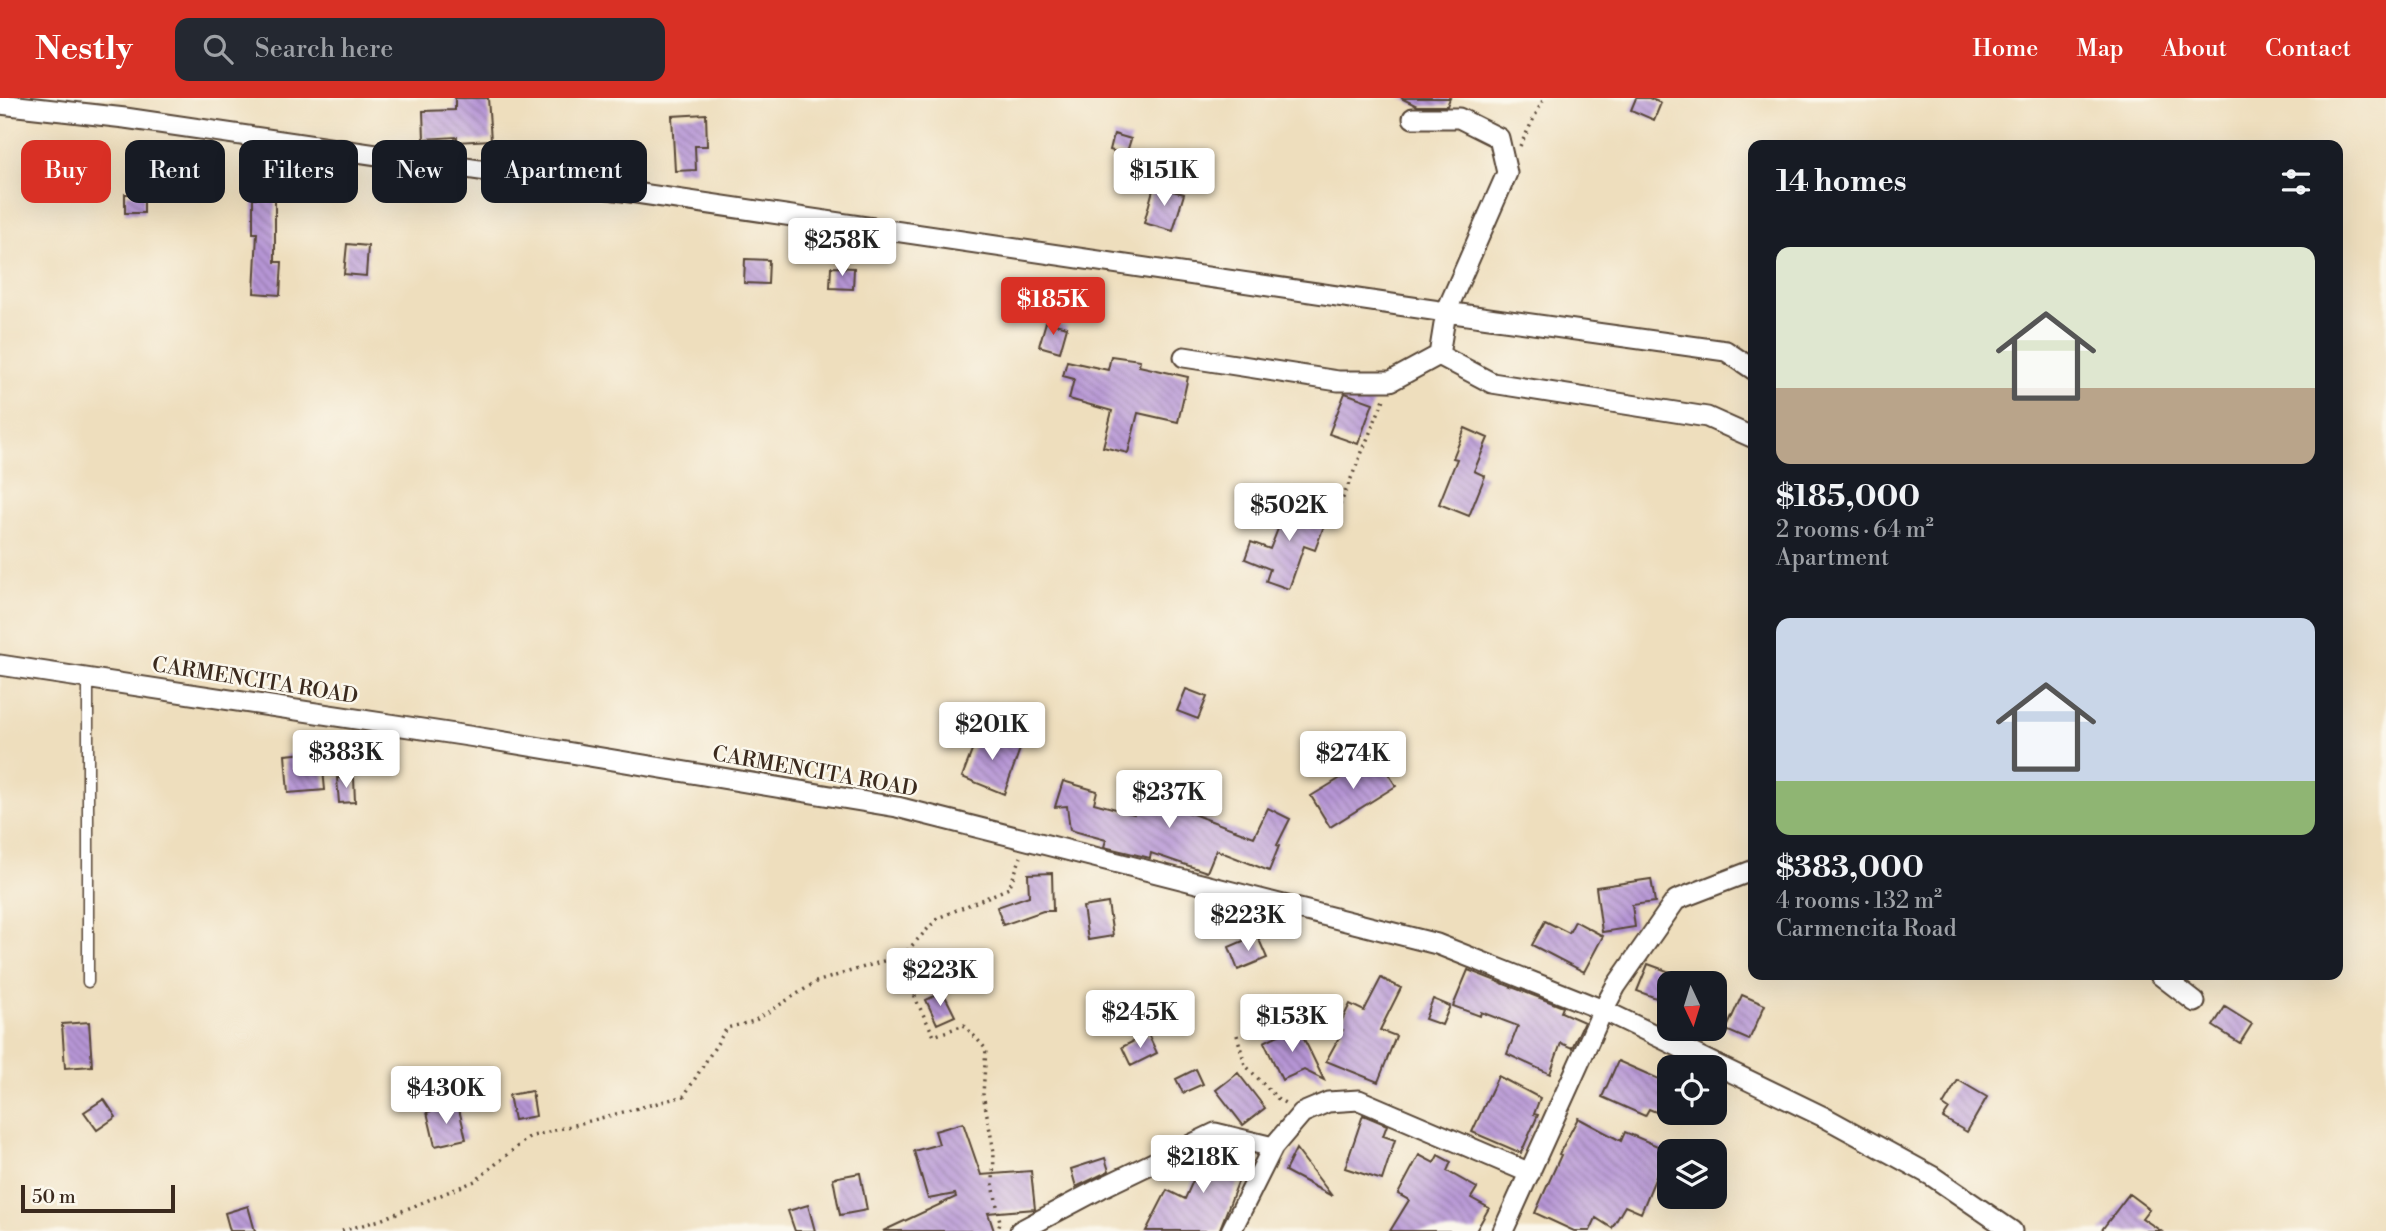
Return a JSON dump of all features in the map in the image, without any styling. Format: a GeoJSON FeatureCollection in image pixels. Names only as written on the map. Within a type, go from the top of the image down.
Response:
{"type":"FeatureCollection","features":[{"type":"Feature","properties":{"kind":"street"},"geometry":{"type":"LineString","coordinates":[[0,104],[125,117],[1726,351],[1748,366]]}},
{"type":"Feature","properties":{"kind":"street"},"geometry":{"type":"LineString","coordinates":[[1413,118],[1459,118],[1499,138],[1507,173],[1447,312],[1439,355]]}},
{"type":"Feature","properties":{"kind":"street"},"geometry":{"type":"LineString","coordinates":[[1184,357],[1338,381],[1391,381],[1439,355]]}},
{"type":"Feature","properties":{"kind":"street"},"geometry":{"type":"LineString","coordinates":[[1439,355],[1492,383],[1707,417],[1748,435]]}},
{"type":"Feature","properties":{"kind":"street","name":"CARMENCITA ROAD"},"geometry":{"type":"LineString","coordinates":[[0,666],[475,737],[897,807],[1437,944],[1603,1010],[1824,1117],[1932,1176],[2012,1231]]}},
{"type":"Feature","properties":{"kind":"street"},"geometry":{"type":"LineString","coordinates":[[1503,1231],[1616,986],[1676,900],[1748,872]]}},
{"type":"Feature","properties":{"kind":"street"},"geometry":{"type":"LineString","coordinates":[[2166,980],[2195,1002]]}},
{"type":"Feature","properties":{"kind":"street"},"geometry":{"type":"LineString","coordinates":[[1231,1231],[1273,1147],[1302,1113],[1328,1102],[1359,1100],[1530,1173]]}},
{"type":"Feature","properties":{"kind":"street"},"geometry":{"type":"LineString","coordinates":[[1020,1231],[1112,1182],[1215,1133],[1273,1147]]}},
{"type":"Feature","properties":{"kind":"lane"},"geometry":{"type":"LineString","coordinates":[[88,679],[88,982]]}},
{"type":"Feature","properties":{"kind":"path"},"geometry":{"type":"LineString","coordinates":[[1507,173],[1544,98]]}},
{"type":"Feature","properties":{"kind":"path"},"geometry":{"type":"LineString","coordinates":[[1340,505],[1391,381]]}},
{"type":"Feature","properties":{"kind":"path"},"geometry":{"type":"LineString","coordinates":[[342,1231],[380,1220],[475,1181],[528,1136],[684,1096],[727,1027],[754,1021],[816,982],[903,955],[938,918],[1009,888],[1027,840]]}},
{"type":"Feature","properties":{"kind":"path"},"geometry":{"type":"LineString","coordinates":[[903,955],[916,1000],[934,1037],[964,1025],[986,1049],[983,1094],[994,1152],[993,1184],[1000,1222],[998,1231]]}},
{"type":"Feature","properties":{"kind":"path"},"geometry":{"type":"LineString","coordinates":[[1237,1035],[1245,1065],[1278,1098],[1302,1113]]}},
{"type":"Feature","properties":{"kind":"building"},"geometry":{"type":"Polygon","coordinates":[[[455,98],[488,98],[491,140],[467,141],[457,140],[457,137],[424,139],[423,111],[455,110],[455,98]]]}},
{"type":"Feature","properties":{"kind":"building"},"geometry":{"type":"Polygon","coordinates":[[[1401,98],[1450,98],[1447,106],[1417,106],[1401,98]]]}},
{"type":"Feature","properties":{"kind":"building"},"geometry":{"type":"Polygon","coordinates":[[[1636,98],[1649,98],[1661,103],[1654,120],[1631,110],[1636,98]]]}},
{"type":"Feature","properties":{"kind":"building"},"geometry":{"type":"Polygon","coordinates":[[[706,114],[707,146],[695,146],[696,170],[675,171],[672,116],[706,114]]]}},
{"type":"Feature","properties":{"kind":"building"},"geometry":{"type":"Polygon","coordinates":[[[1114,134],[1131,139],[1126,155],[1110,150],[1114,134]]]}},
{"type":"Feature","properties":{"kind":"building"},"geometry":{"type":"Polygon","coordinates":[[[1154,186],[1184,194],[1173,231],[1144,223],[1154,186]]]}},
{"type":"Feature","properties":{"kind":"building"},"geometry":{"type":"Polygon","coordinates":[[[125,203],[144,203],[144,213],[125,213],[125,203]]]}},
{"type":"Feature","properties":{"kind":"building"},"geometry":{"type":"Polygon","coordinates":[[[253,203],[275,203],[275,262],[282,262],[280,295],[254,293],[257,233],[253,233],[253,203]]]}},
{"type":"Feature","properties":{"kind":"building"},"geometry":{"type":"Polygon","coordinates":[[[347,244],[368,246],[366,276],[344,274],[347,244]]]}},
{"type":"Feature","properties":{"kind":"building"},"geometry":{"type":"Polygon","coordinates":[[[745,259],[769,260],[768,284],[744,283],[745,259]]]}},
{"type":"Feature","properties":{"kind":"building"},"geometry":{"type":"Polygon","coordinates":[[[831,267],[854,268],[853,289],[830,288],[831,267]]]}},
{"type":"Feature","properties":{"kind":"building"},"geometry":{"type":"Polygon","coordinates":[[[1046,322],[1067,327],[1060,352],[1039,346],[1046,322]]]}},
{"type":"Feature","properties":{"kind":"building"},"geometry":{"type":"Polygon","coordinates":[[[1111,356],[1140,360],[1139,366],[1188,377],[1178,422],[1138,413],[1128,453],[1103,447],[1112,411],[1069,399],[1074,379],[1063,376],[1067,361],[1108,370],[1111,356]]]}},
{"type":"Feature","properties":{"kind":"building"},"geometry":{"type":"Polygon","coordinates":[[[1345,393],[1373,403],[1358,444],[1329,434],[1345,393]]]}},
{"type":"Feature","properties":{"kind":"building"},"geometry":{"type":"Polygon","coordinates":[[[1465,428],[1488,438],[1474,471],[1485,476],[1469,516],[1439,504],[1457,459],[1453,458],[1465,428]]]}},
{"type":"Feature","properties":{"kind":"building"},"geometry":{"type":"Polygon","coordinates":[[[1289,501],[1328,515],[1315,550],[1304,546],[1289,589],[1266,581],[1270,569],[1245,559],[1251,542],[1270,549],[1289,501]]]}},
{"type":"Feature","properties":{"kind":"building"},"geometry":{"type":"Polygon","coordinates":[[[1186,689],[1207,697],[1198,719],[1177,711],[1186,689]]]}},
{"type":"Feature","properties":{"kind":"building"},"geometry":{"type":"Polygon","coordinates":[[[980,730],[1021,746],[1004,794],[962,777],[980,730]]]}},
{"type":"Feature","properties":{"kind":"building"},"geometry":{"type":"Polygon","coordinates":[[[307,753],[309,759],[322,759],[325,790],[288,793],[285,755],[307,753]]]}},
{"type":"Feature","properties":{"kind":"building"},"geometry":{"type":"Polygon","coordinates":[[[1377,756],[1396,786],[1330,827],[1311,796],[1377,756]]]}},
{"type":"Feature","properties":{"kind":"building"},"geometry":{"type":"Polygon","coordinates":[[[337,778],[354,778],[355,802],[339,803],[337,778]]]}},
{"type":"Feature","properties":{"kind":"building"},"geometry":{"type":"Polygon","coordinates":[[[1063,781],[1097,791],[1094,803],[1134,814],[1142,787],[1168,795],[1166,804],[1254,837],[1268,808],[1290,819],[1277,845],[1279,846],[1269,871],[1216,850],[1207,872],[1151,853],[1150,858],[1104,847],[1106,840],[1070,830],[1067,806],[1055,807],[1063,781]]]}},
{"type":"Feature","properties":{"kind":"building"},"geometry":{"type":"Polygon","coordinates":[[[1052,873],[1053,911],[1043,911],[1003,925],[997,907],[1029,896],[1028,874],[1052,873]]]}},
{"type":"Feature","properties":{"kind":"building"},"geometry":{"type":"Polygon","coordinates":[[[1651,879],[1655,902],[1632,905],[1635,927],[1602,932],[1596,887],[1651,879]]]}},
{"type":"Feature","properties":{"kind":"building"},"geometry":{"type":"Polygon","coordinates":[[[1108,903],[1113,936],[1088,940],[1083,907],[1108,903]]]}},
{"type":"Feature","properties":{"kind":"building"},"geometry":{"type":"Polygon","coordinates":[[[1545,921],[1569,933],[1575,921],[1603,936],[1584,972],[1532,945],[1545,921]]]}},
{"type":"Feature","properties":{"kind":"building"},"geometry":{"type":"Polygon","coordinates":[[[1257,935],[1267,958],[1238,970],[1229,947],[1257,935]]]}},
{"type":"Feature","properties":{"kind":"building"},"geometry":{"type":"Polygon","coordinates":[[[1648,964],[1667,971],[1657,971],[1657,998],[1637,991],[1648,964]]]}},
{"type":"Feature","properties":{"kind":"building"},"geometry":{"type":"Polygon","coordinates":[[[1468,970],[1563,1007],[1561,1012],[1584,1022],[1572,1048],[1561,1043],[1550,1074],[1507,1054],[1518,1026],[1481,1012],[1480,1016],[1453,1006],[1468,970]]]}},
{"type":"Feature","properties":{"kind":"building"},"geometry":{"type":"Polygon","coordinates":[[[1381,978],[1401,988],[1380,1030],[1396,1036],[1378,1082],[1326,1061],[1343,1030],[1338,1028],[1350,1004],[1364,1011],[1381,978]]]}},
{"type":"Feature","properties":{"kind":"building"},"geometry":{"type":"Polygon","coordinates":[[[943,992],[955,1016],[937,1024],[926,1000],[943,992]]]}},
{"type":"Feature","properties":{"kind":"building"},"geometry":{"type":"Polygon","coordinates":[[[1742,995],[1765,1005],[1749,1040],[1727,1030],[1742,995]]]}},
{"type":"Feature","properties":{"kind":"building"},"geometry":{"type":"Polygon","coordinates":[[[1433,999],[1450,1006],[1442,1025],[1425,1019],[1433,999]]]}},
{"type":"Feature","properties":{"kind":"building"},"geometry":{"type":"Polygon","coordinates":[[[2225,1007],[2252,1024],[2240,1043],[2213,1026],[2225,1007]]]}},
{"type":"Feature","properties":{"kind":"building"},"geometry":{"type":"Polygon","coordinates":[[[89,1022],[92,1066],[65,1068],[62,1024],[89,1022]]]}},
{"type":"Feature","properties":{"kind":"building"},"geometry":{"type":"Polygon","coordinates":[[[1297,1026],[1324,1080],[1304,1070],[1282,1080],[1264,1042],[1297,1026]]]}},
{"type":"Feature","properties":{"kind":"building"},"geometry":{"type":"Polygon","coordinates":[[[1148,1034],[1157,1053],[1131,1066],[1122,1047],[1148,1034]]]}},
{"type":"Feature","properties":{"kind":"building"},"geometry":{"type":"Polygon","coordinates":[[[1618,1061],[1657,1078],[1657,1112],[1649,1109],[1645,1116],[1602,1097],[1618,1061]]]}},
{"type":"Feature","properties":{"kind":"building"},"geometry":{"type":"Polygon","coordinates":[[[1196,1069],[1203,1084],[1183,1093],[1176,1079],[1196,1069]]]}},
{"type":"Feature","properties":{"kind":"building"},"geometry":{"type":"Polygon","coordinates":[[[1238,1073],[1265,1108],[1243,1125],[1216,1090],[1238,1073]]]}},
{"type":"Feature","properties":{"kind":"building"},"geometry":{"type":"Polygon","coordinates":[[[1498,1076],[1540,1098],[1534,1114],[1538,1115],[1521,1153],[1472,1132],[1498,1076]]]}},
{"type":"Feature","properties":{"kind":"building"},"geometry":{"type":"Polygon","coordinates":[[[1958,1080],[1987,1097],[1967,1132],[1943,1118],[1949,1109],[1943,1105],[1958,1080]]]}},
{"type":"Feature","properties":{"kind":"building"},"geometry":{"type":"Polygon","coordinates":[[[532,1091],[536,1116],[514,1120],[509,1095],[532,1091]]]}},
{"type":"Feature","properties":{"kind":"building"},"geometry":{"type":"Polygon","coordinates":[[[104,1099],[116,1117],[97,1130],[84,1112],[104,1099]]]}},
{"type":"Feature","properties":{"kind":"building"},"geometry":{"type":"Polygon","coordinates":[[[458,1105],[466,1139],[435,1146],[427,1112],[458,1105]]]}},
{"type":"Feature","properties":{"kind":"building"},"geometry":{"type":"Polygon","coordinates":[[[1363,1115],[1387,1125],[1383,1136],[1395,1140],[1382,1180],[1345,1168],[1363,1115]]]}},
{"type":"Feature","properties":{"kind":"building"},"geometry":{"type":"Polygon","coordinates":[[[1578,1118],[1621,1141],[1625,1132],[1657,1146],[1657,1174],[1641,1213],[1625,1206],[1612,1228],[1596,1218],[1590,1231],[1574,1231],[1535,1213],[1561,1155],[1559,1154],[1578,1118]]]}},
{"type":"Feature","properties":{"kind":"building"},"geometry":{"type":"Polygon","coordinates":[[[963,1123],[981,1175],[1031,1171],[1035,1209],[988,1213],[994,1231],[883,1231],[956,1197],[955,1194],[928,1199],[914,1151],[939,1144],[935,1131],[963,1123]]]}},
{"type":"Feature","properties":{"kind":"building"},"geometry":{"type":"Polygon","coordinates":[[[1216,1146],[1249,1154],[1219,1231],[1146,1231],[1167,1190],[1185,1199],[1206,1151],[1209,1152],[1216,1146]]]}},
{"type":"Feature","properties":{"kind":"building"},"geometry":{"type":"Polygon","coordinates":[[[1296,1149],[1332,1196],[1285,1171],[1296,1149]]]}},
{"type":"Feature","properties":{"kind":"building"},"geometry":{"type":"Polygon","coordinates":[[[1419,1155],[1434,1163],[1438,1155],[1451,1162],[1447,1171],[1477,1188],[1471,1198],[1489,1208],[1476,1231],[1390,1231],[1409,1200],[1398,1194],[1419,1155]]]}},
{"type":"Feature","properties":{"kind":"building"},"geometry":{"type":"Polygon","coordinates":[[[1105,1158],[1109,1171],[1076,1187],[1071,1169],[1105,1158]]]}},
{"type":"Feature","properties":{"kind":"building"},"geometry":{"type":"Polygon","coordinates":[[[860,1173],[867,1210],[840,1215],[833,1178],[860,1173]]]}},
{"type":"Feature","properties":{"kind":"building"},"geometry":{"type":"Polygon","coordinates":[[[2129,1194],[2149,1209],[2142,1218],[2161,1231],[2101,1231],[2129,1194]]]}},
{"type":"Feature","properties":{"kind":"building"},"geometry":{"type":"Polygon","coordinates":[[[808,1205],[815,1231],[795,1231],[788,1211],[808,1205]]]}},
{"type":"Feature","properties":{"kind":"building"},"geometry":{"type":"Polygon","coordinates":[[[248,1206],[255,1231],[230,1231],[225,1213],[248,1206]]]}}]}
